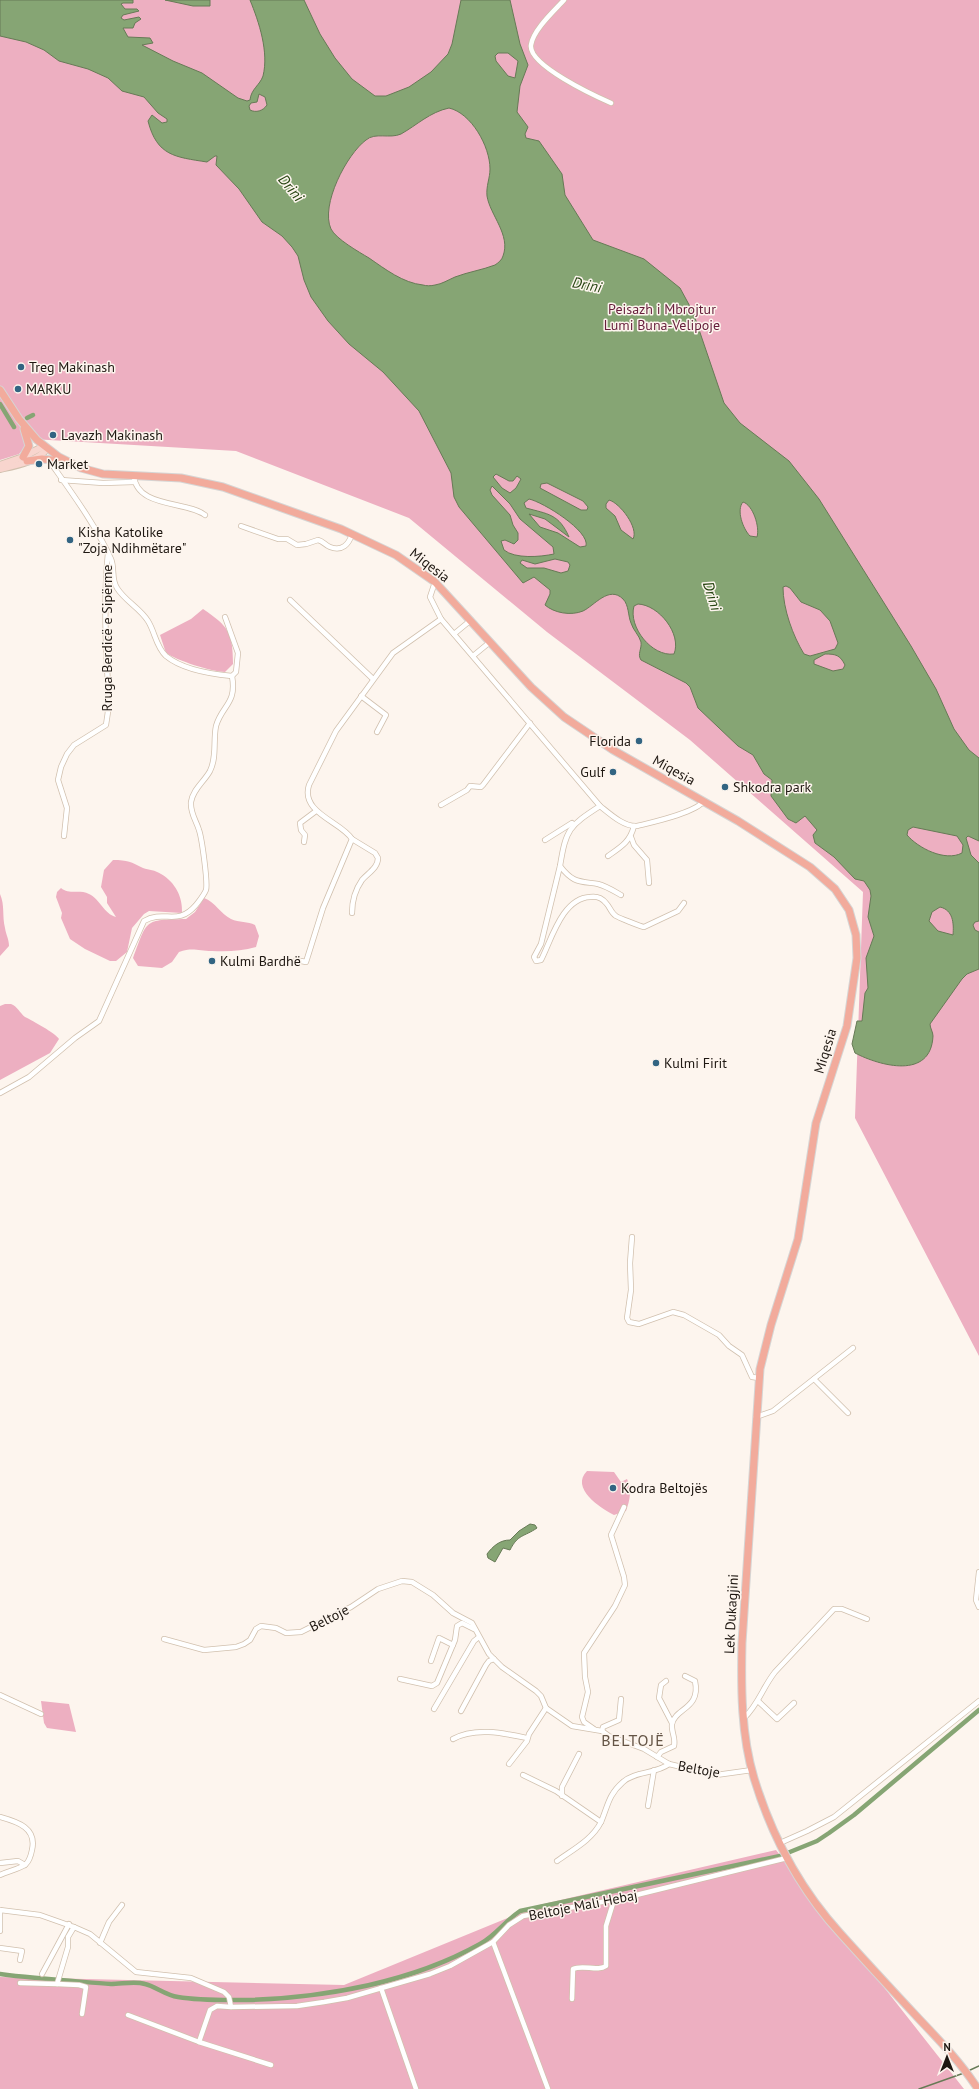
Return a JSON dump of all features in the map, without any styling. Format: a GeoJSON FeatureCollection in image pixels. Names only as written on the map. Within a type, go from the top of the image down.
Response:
{"type":"FeatureCollection","features":[{"type":"Feature","properties":{"kind":"main road"},"geometry":{"type":"LineString","coordinates":[[0,390],[23,424],[45,447],[68,462]]}},
{"type":"Feature","properties":{"kind":"main road"},"geometry":{"type":"LineString","coordinates":[[23,424],[29,443],[25,459]]}},
{"type":"Feature","properties":{"kind":"main road"},"geometry":{"type":"LineString","coordinates":[[0,469],[25,459],[45,447]]}},
{"type":"Feature","properties":{"kind":"main road"},"geometry":{"type":"LineString","coordinates":[[0,465],[25,459],[48,459],[68,462]]}},
{"type":"Feature","properties":{"kind":"main road","name":"Miqesia"},"geometry":{"type":"LineString","coordinates":[[68,462],[87,471],[134,478],[161,476],[212,484],[352,534],[396,555],[434,582],[471,620],[531,687],[564,717],[613,750],[751,829],[820,875],[835,889],[845,904],[853,921],[856,935],[856,963],[847,1026],[815,1129],[798,1239],[771,1324]]}},
{"type":"Feature","properties":{"kind":"main road","name":"Lek Dukagjini"},"geometry":{"type":"LineString","coordinates":[[771,1324],[759,1378],[742,1643],[741,1681],[744,1718],[752,1770],[767,1815],[781,1845],[815,1903],[839,1932],[963,2068],[978,2089]]}},
{"type":"Feature","properties":{"kind":"street"},"geometry":{"type":"LineString","coordinates":[[564,0],[539,29],[531,45],[531,51],[541,63],[611,103]]}},
{"type":"Feature","properties":{"kind":"street","name":"Rruga Berdicë e Sipërme"},"geometry":{"type":"LineString","coordinates":[[48,459],[61,480],[90,520],[108,553],[105,622],[109,699],[106,725],[74,745],[67,754],[61,767],[58,780],[67,808],[64,836]]}},
{"type":"Feature","properties":{"kind":"street"},"geometry":{"type":"LineString","coordinates":[[61,480],[103,482],[134,478],[138,490],[174,506],[196,509],[205,515]]}},
{"type":"Feature","properties":{"kind":"street"},"geometry":{"type":"LineString","coordinates":[[241,526],[287,540],[297,545],[318,540],[331,547],[337,548],[345,547],[352,534]]}},
{"type":"Feature","properties":{"kind":"street"},"geometry":{"type":"LineString","coordinates":[[108,553],[112,560],[116,586],[149,622],[162,652],[174,662],[205,672],[232,676]]}},
{"type":"Feature","properties":{"kind":"street"},"geometry":{"type":"LineString","coordinates":[[434,582],[430,597],[441,619],[600,806],[613,816],[634,826],[682,813],[701,806],[704,802]]}},
{"type":"Feature","properties":{"kind":"street"},"geometry":{"type":"LineString","coordinates":[[290,600],[373,679]]}},
{"type":"Feature","properties":{"kind":"street"},"geometry":{"type":"LineString","coordinates":[[0,1092],[28,1077],[74,1038],[99,1021],[144,921],[159,915],[173,917],[184,916],[200,900],[206,890],[202,841],[191,810],[191,800],[196,788],[210,771],[214,758],[217,725],[233,693],[232,676],[236,672],[238,653],[225,617]]}},
{"type":"Feature","properties":{"kind":"street"},"geometry":{"type":"LineString","coordinates":[[352,913],[352,901],[355,893],[363,880],[377,864],[378,858],[375,853],[352,839],[316,811],[308,792],[309,785],[336,731],[396,649],[441,619]]}},
{"type":"Feature","properties":{"kind":"street"},"geometry":{"type":"LineString","coordinates":[[454,634],[471,620]]}},
{"type":"Feature","properties":{"kind":"street"},"geometry":{"type":"LineString","coordinates":[[473,656],[490,642]]}},
{"type":"Feature","properties":{"kind":"street"},"geometry":{"type":"LineString","coordinates":[[361,696],[386,715],[378,732]]}},
{"type":"Feature","properties":{"kind":"street"},"geometry":{"type":"LineString","coordinates":[[441,805],[467,790],[470,786],[481,787],[530,723]]}},
{"type":"Feature","properties":{"kind":"street"},"geometry":{"type":"LineString","coordinates":[[545,840],[600,806]]}},
{"type":"Feature","properties":{"kind":"street"},"geometry":{"type":"LineString","coordinates":[[304,842],[305,835],[301,830],[300,823],[316,811]]}},
{"type":"Feature","properties":{"kind":"street"},"geometry":{"type":"LineString","coordinates":[[578,820],[568,832],[541,944],[534,957],[536,961],[541,960],[548,942],[561,918],[569,907],[582,898],[596,897],[606,903],[615,916],[644,927],[678,911],[684,902]]}},
{"type":"Feature","properties":{"kind":"street"},"geometry":{"type":"LineString","coordinates":[[608,856],[631,837],[634,826]]}},
{"type":"Feature","properties":{"kind":"street"},"geometry":{"type":"LineString","coordinates":[[631,837],[634,844],[647,860],[649,883]]}},
{"type":"Feature","properties":{"kind":"street"},"geometry":{"type":"LineString","coordinates":[[296,960],[306,962],[323,908],[352,839]]}},
{"type":"Feature","properties":{"kind":"street"},"geometry":{"type":"LineString","coordinates":[[560,866],[574,880],[584,883],[599,884],[621,895]]}},
{"type":"Feature","properties":{"kind":"street"},"geometry":{"type":"LineString","coordinates":[[632,1237],[630,1263],[631,1290],[627,1312],[629,1322],[639,1324],[673,1312],[684,1315],[719,1335],[729,1346],[742,1355],[752,1376],[759,1378]]}},
{"type":"Feature","properties":{"kind":"street"},"geometry":{"type":"LineString","coordinates":[[756,1417],[773,1411],[853,1348]]}},
{"type":"Feature","properties":{"kind":"street"},"geometry":{"type":"LineString","coordinates":[[814,1379],[848,1413]]}},
{"type":"Feature","properties":{"kind":"street"},"geometry":{"type":"LineString","coordinates":[[621,1699],[618,1720],[603,1727],[600,1731],[584,1722],[582,1717],[588,1692],[585,1676],[584,1653],[624,1591],[624,1577],[611,1535],[624,1507]]}},
{"type":"Feature","properties":{"kind":"street"},"geometry":{"type":"LineString","coordinates":[[979,1572],[976,1600],[979,1607]]}},
{"type":"Feature","properties":{"kind":"street","name":"Beltoje"},"geometry":{"type":"LineString","coordinates":[[164,1639],[187,1646],[211,1650],[244,1644],[260,1626],[276,1628],[286,1633],[301,1632],[390,1584],[407,1581],[422,1587],[453,1613],[469,1621],[494,1659],[536,1691],[541,1696],[546,1708],[572,1726],[600,1731],[609,1736],[644,1749],[669,1764],[716,1775],[752,1770]]}},
{"type":"Feature","properties":{"kind":"street"},"geometry":{"type":"LineString","coordinates":[[744,1718],[758,1701],[766,1683],[775,1672],[834,1609],[842,1609],[867,1619]]}},
{"type":"Feature","properties":{"kind":"street"},"geometry":{"type":"LineString","coordinates":[[400,1679],[432,1686],[437,1683],[453,1645],[459,1623],[474,1629]]}},
{"type":"Feature","properties":{"kind":"street"},"geometry":{"type":"LineString","coordinates":[[434,1709],[470,1646],[479,1637]]}},
{"type":"Feature","properties":{"kind":"street"},"geometry":{"type":"LineString","coordinates":[[431,1661],[439,1638],[453,1645]]}},
{"type":"Feature","properties":{"kind":"street"},"geometry":{"type":"LineString","coordinates":[[461,1710],[486,1665],[489,1661],[494,1659]]}},
{"type":"Feature","properties":{"kind":"street"},"geometry":{"type":"LineString","coordinates":[[672,1724],[674,1718],[691,1704],[695,1695],[695,1681],[685,1676]]}},
{"type":"Feature","properties":{"kind":"street"},"geometry":{"type":"LineString","coordinates":[[658,1757],[661,1752],[674,1746],[675,1742],[672,1724],[659,1698],[661,1684],[666,1681]]}},
{"type":"Feature","properties":{"kind":"street"},"geometry":{"type":"LineString","coordinates":[[0,1695],[41,1714]]}},
{"type":"Feature","properties":{"kind":"street"},"geometry":{"type":"LineString","coordinates":[[758,1701],[777,1719],[794,1703]]}},
{"type":"Feature","properties":{"kind":"street"},"geometry":{"type":"LineString","coordinates":[[781,1845],[834,1816],[979,1702]]}},
{"type":"Feature","properties":{"kind":"street"},"geometry":{"type":"LineString","coordinates":[[509,1764],[527,1741],[527,1738],[546,1708]]}},
{"type":"Feature","properties":{"kind":"street"},"geometry":{"type":"LineString","coordinates":[[452,1739],[462,1734],[472,1732],[496,1733],[527,1738]]}},
{"type":"Feature","properties":{"kind":"street"},"geometry":{"type":"LineString","coordinates":[[562,1796],[562,1788],[578,1754]]}},
{"type":"Feature","properties":{"kind":"street"},"geometry":{"type":"LineString","coordinates":[[557,1861],[583,1842],[601,1822],[609,1798],[624,1781],[669,1764]]}},
{"type":"Feature","properties":{"kind":"street"},"geometry":{"type":"LineString","coordinates":[[648,1806],[654,1770]]}},
{"type":"Feature","properties":{"kind":"street"},"geometry":{"type":"LineString","coordinates":[[523,1775],[556,1791],[601,1822]]}},
{"type":"Feature","properties":{"kind":"street"},"geometry":{"type":"LineString","coordinates":[[0,1817],[26,1826],[33,1836],[31,1856],[25,1865],[0,1875]]}},
{"type":"Feature","properties":{"kind":"street","name":"Beltoje Mali Hebaj"},"geometry":{"type":"LineString","coordinates":[[199,2042],[210,2010],[217,2006],[297,2006],[347,1998],[441,1970],[493,1942],[516,1919],[523,1916],[614,1900],[787,1857]]}},
{"type":"Feature","properties":{"kind":"street"},"geometry":{"type":"LineString","coordinates":[[0,1863],[18,1861],[25,1865]]}},
{"type":"Feature","properties":{"kind":"street"},"geometry":{"type":"LineString","coordinates":[[572,1999],[573,1969],[601,1968],[606,1966],[606,1926],[614,1900]]}},
{"type":"Feature","properties":{"kind":"street"},"geometry":{"type":"LineString","coordinates":[[100,1942],[109,1922],[122,1906]]}},
{"type":"Feature","properties":{"kind":"street"},"geometry":{"type":"LineString","coordinates":[[0,1931],[0,1910],[40,1915],[69,1924],[90,1934],[136,1972],[191,1978],[218,1989],[229,1997],[231,2005]]}},
{"type":"Feature","properties":{"kind":"street"},"geometry":{"type":"LineString","coordinates":[[42,1974],[69,1924]]}},
{"type":"Feature","properties":{"kind":"street"},"geometry":{"type":"LineString","coordinates":[[58,1983],[68,1947],[68,1937],[74,1926]]}},
{"type":"Feature","properties":{"kind":"street"},"geometry":{"type":"LineString","coordinates":[[493,1942],[548,2089]]}},
{"type":"Feature","properties":{"kind":"street"},"geometry":{"type":"LineString","coordinates":[[0,1948],[22,1951],[20,1960]]}},
{"type":"Feature","properties":{"kind":"street"},"geometry":{"type":"LineString","coordinates":[[20,1983],[58,1983],[86,1987],[82,2014]]}},
{"type":"Feature","properties":{"kind":"street"},"geometry":{"type":"LineString","coordinates":[[381,1988],[416,2089]]}},
{"type":"Feature","properties":{"kind":"street"},"geometry":{"type":"LineString","coordinates":[[128,2015],[199,2042],[271,2065]]}},
{"type":"Feature","properties":{"kind":"green space","name":"Peisazh i Mbrojtur Lumi Buna-Velipoje"},"geometry":{"type":"Polygon","coordinates":[[[0,0],[979,0],[979,1356],[855,1118],[863,892],[690,740],[547,632],[409,518],[236,451],[32,439],[24,441],[26,446],[19,454],[0,460],[0,0]]]}},
{"type":"Feature","properties":{"kind":"green space"},"geometry":{"type":"Polygon","coordinates":[[[203,609],[223,625],[230,637],[233,653],[233,664],[225,672],[194,665],[166,653],[160,635],[191,619],[203,609]]]}},
{"type":"Feature","properties":{"kind":"green space"},"geometry":{"type":"Polygon","coordinates":[[[113,860],[129,862],[166,877],[177,890],[181,901],[182,913],[149,911],[144,914],[132,928],[127,952],[116,961],[110,961],[85,949],[70,939],[61,918],[62,913],[56,897],[57,892],[61,888],[67,891],[89,894],[96,899],[108,913],[116,917],[107,903],[107,897],[101,887],[104,870],[113,860]]]}},
{"type":"Feature","properties":{"kind":"green space"},"geometry":{"type":"Polygon","coordinates":[[[0,894],[5,930],[9,941],[9,946],[0,956],[0,894]]]}},
{"type":"Feature","properties":{"kind":"green space"},"geometry":{"type":"Polygon","coordinates":[[[204,898],[231,919],[255,925],[259,936],[256,947],[229,951],[188,950],[179,952],[172,962],[162,968],[138,966],[133,958],[145,929],[149,924],[154,921],[186,919],[195,912],[204,898]]]}},
{"type":"Feature","properties":{"kind":"green space"},"geometry":{"type":"Polygon","coordinates":[[[5,1004],[13,1005],[25,1017],[49,1030],[59,1039],[50,1053],[0,1080],[0,1006],[5,1004]]]}},
{"type":"Feature","properties":{"kind":"green space"},"geometry":{"type":"Polygon","coordinates":[[[587,1471],[614,1472],[621,1482],[627,1479],[630,1487],[630,1495],[626,1511],[614,1515],[601,1508],[589,1497],[584,1491],[582,1484],[583,1477],[587,1471]]]}},
{"type":"Feature","properties":{"kind":"green space"},"geometry":{"type":"Polygon","coordinates":[[[41,1701],[69,1704],[76,1732],[47,1728],[44,1723],[41,1701]]]}},
{"type":"Feature","properties":{"kind":"green space"},"geometry":{"type":"Polygon","coordinates":[[[776,1850],[964,2089],[0,2089],[0,1977],[344,1985],[539,1905],[776,1850]]]}},
{"type":"Feature","properties":{"kind":"water","name":"Drini"},"geometry":{"type":"Polygon","coordinates":[[[0,0],[133,0],[133,3],[121,4],[125,9],[137,9],[139,11],[123,15],[121,18],[124,20],[139,17],[141,19],[135,23],[133,28],[123,28],[128,37],[150,38],[153,43],[142,45],[173,61],[202,73],[238,98],[247,101],[250,100],[252,93],[262,79],[265,67],[262,37],[250,0],[304,0],[320,34],[335,58],[352,79],[375,96],[386,96],[409,87],[431,72],[448,54],[452,44],[461,0],[510,0],[520,44],[528,65],[520,86],[517,112],[528,127],[525,134],[526,138],[539,141],[562,174],[565,195],[593,240],[644,259],[680,288],[693,312],[724,403],[740,423],[789,461],[819,499],[911,646],[936,689],[954,729],[969,750],[979,758],[979,841],[968,836],[966,838],[971,855],[979,863],[979,921],[975,922],[973,925],[975,930],[979,932],[979,969],[967,974],[962,979],[930,1024],[933,1036],[930,1050],[923,1059],[914,1064],[903,1066],[890,1065],[865,1058],[855,1053],[852,1044],[857,1021],[862,1021],[865,993],[868,988],[866,958],[874,936],[868,917],[871,896],[870,890],[864,881],[855,879],[834,857],[815,843],[813,835],[817,830],[805,816],[796,823],[788,819],[771,796],[772,780],[764,774],[753,755],[738,746],[698,708],[690,687],[686,683],[641,660],[639,656],[641,642],[632,626],[625,601],[618,595],[607,595],[578,613],[558,612],[545,605],[550,594],[550,590],[534,577],[523,583],[459,507],[454,497],[451,473],[419,411],[383,372],[349,344],[328,321],[311,297],[304,280],[298,256],[292,247],[282,236],[262,222],[239,189],[216,165],[217,156],[207,162],[169,153],[162,148],[157,141],[152,133],[148,121],[152,115],[162,123],[167,122],[167,119],[158,113],[144,97],[122,91],[108,78],[88,69],[59,61],[44,50],[26,42],[0,36],[0,0]],[[498,53],[495,56],[496,61],[508,76],[515,78],[518,61],[508,53],[498,53]],[[259,94],[257,102],[251,103],[249,106],[250,110],[252,111],[261,110],[267,105],[265,97],[259,94]],[[449,108],[436,112],[401,134],[392,136],[374,136],[366,140],[351,156],[344,168],[332,194],[329,207],[331,229],[348,245],[401,278],[416,284],[429,286],[440,284],[460,275],[495,265],[502,259],[505,248],[502,233],[487,196],[490,172],[489,160],[487,150],[478,132],[465,116],[449,108]],[[496,474],[493,477],[502,488],[510,493],[516,488],[521,479],[517,476],[513,481],[509,481],[496,474]],[[547,483],[541,484],[540,488],[581,510],[587,510],[588,507],[583,501],[547,483]],[[492,486],[490,490],[492,495],[510,515],[513,525],[518,533],[518,540],[514,544],[505,540],[501,541],[504,550],[514,555],[521,556],[542,556],[554,554],[553,547],[520,519],[510,504],[492,486]],[[529,499],[524,503],[526,508],[547,514],[557,519],[569,537],[545,519],[529,514],[540,527],[558,533],[580,547],[586,546],[585,540],[581,533],[554,511],[536,501],[529,499]],[[609,500],[606,504],[606,508],[615,516],[621,530],[633,539],[633,529],[627,516],[618,506],[609,500]],[[743,502],[741,505],[740,514],[747,533],[750,536],[757,537],[757,522],[753,512],[747,504],[743,502]],[[555,559],[535,564],[522,560],[520,563],[527,568],[544,568],[561,573],[568,571],[570,565],[568,562],[555,559]],[[786,586],[783,587],[785,604],[796,639],[804,654],[810,656],[835,649],[838,643],[830,621],[820,610],[801,602],[790,588],[786,586]],[[638,604],[634,606],[633,614],[638,631],[650,646],[666,654],[674,654],[676,646],[672,630],[661,615],[654,609],[638,604]],[[825,654],[814,660],[814,664],[833,671],[843,669],[845,665],[837,656],[825,654]],[[913,827],[908,830],[907,835],[925,849],[940,855],[948,856],[962,853],[963,845],[957,836],[913,827]],[[940,907],[932,912],[929,921],[938,931],[953,935],[952,918],[948,911],[940,907]]]}},
{"type":"Feature","properties":{"kind":"water"},"geometry":{"type":"Polygon","coordinates":[[[165,0],[210,0],[210,6],[193,6],[165,0]]]}},
{"type":"Feature","properties":{"kind":"water"},"geometry":{"type":"Polygon","coordinates":[[[530,1524],[535,1525],[537,1528],[519,1538],[510,1550],[503,1548],[495,1562],[488,1558],[487,1554],[494,1546],[500,1542],[510,1540],[519,1531],[530,1524]]]}},
{"type":"Feature","properties":{"kind":"waterway"},"geometry":{"type":"LineString","coordinates":[[0,404],[14,427]]}},
{"type":"Feature","properties":{"kind":"waterway"},"geometry":{"type":"LineString","coordinates":[[27,418],[33,415]]}},
{"type":"Feature","properties":{"kind":"waterway"},"geometry":{"type":"LineString","coordinates":[[0,1974],[42,1979],[111,1984],[141,1983],[178,1997],[223,2000],[250,2000],[309,1995],[339,1991],[398,1978],[454,1957],[480,1944],[520,1911],[780,1856],[817,1841],[854,1815],[979,1710]]}},
{"type":"Feature","properties":{"kind":"waterway"},"geometry":{"type":"LineString","coordinates":[[968,2071],[979,2066]]}},
{"type":"Feature","properties":{"kind":"waterway"},"geometry":{"type":"LineString","coordinates":[[919,2089],[964,2073]]}},
{"type":"Feature","properties":{"kind":"place","name":"Treg Makinash"},"geometry":{"type":"Point","coordinates":[21,367]}},
{"type":"Feature","properties":{"kind":"place","name":"MARKU"},"geometry":{"type":"Point","coordinates":[18,389]}},
{"type":"Feature","properties":{"kind":"place","name":"Lavazh Makinash"},"geometry":{"type":"Point","coordinates":[53,435]}},
{"type":"Feature","properties":{"kind":"place","name":"Market"},"geometry":{"type":"Point","coordinates":[39,464]}},
{"type":"Feature","properties":{"kind":"place","name":"Kisha Katolike \"Zoja Ndihmëtare\""},"geometry":{"type":"Point","coordinates":[70,540]}},
{"type":"Feature","properties":{"kind":"place","name":"Florida"},"geometry":{"type":"Point","coordinates":[639,741]}},
{"type":"Feature","properties":{"kind":"place","name":"Gulf"},"geometry":{"type":"Point","coordinates":[613,772]}},
{"type":"Feature","properties":{"kind":"place","name":"Shkodra park"},"geometry":{"type":"Point","coordinates":[725,787]}},
{"type":"Feature","properties":{"kind":"place","name":"Kulmi Bardhë"},"geometry":{"type":"Point","coordinates":[212,961]}},
{"type":"Feature","properties":{"kind":"place","name":"Kulmi Firit"},"geometry":{"type":"Point","coordinates":[656,1063]}},
{"type":"Feature","properties":{"kind":"place","name":"Kodra Beltojës"},"geometry":{"type":"Point","coordinates":[613,1488]}},
{"type":"Feature","properties":{"kind":"district","name":"BELTOJË"},"geometry":{"type":"Point","coordinates":[633,1740]}}]}
